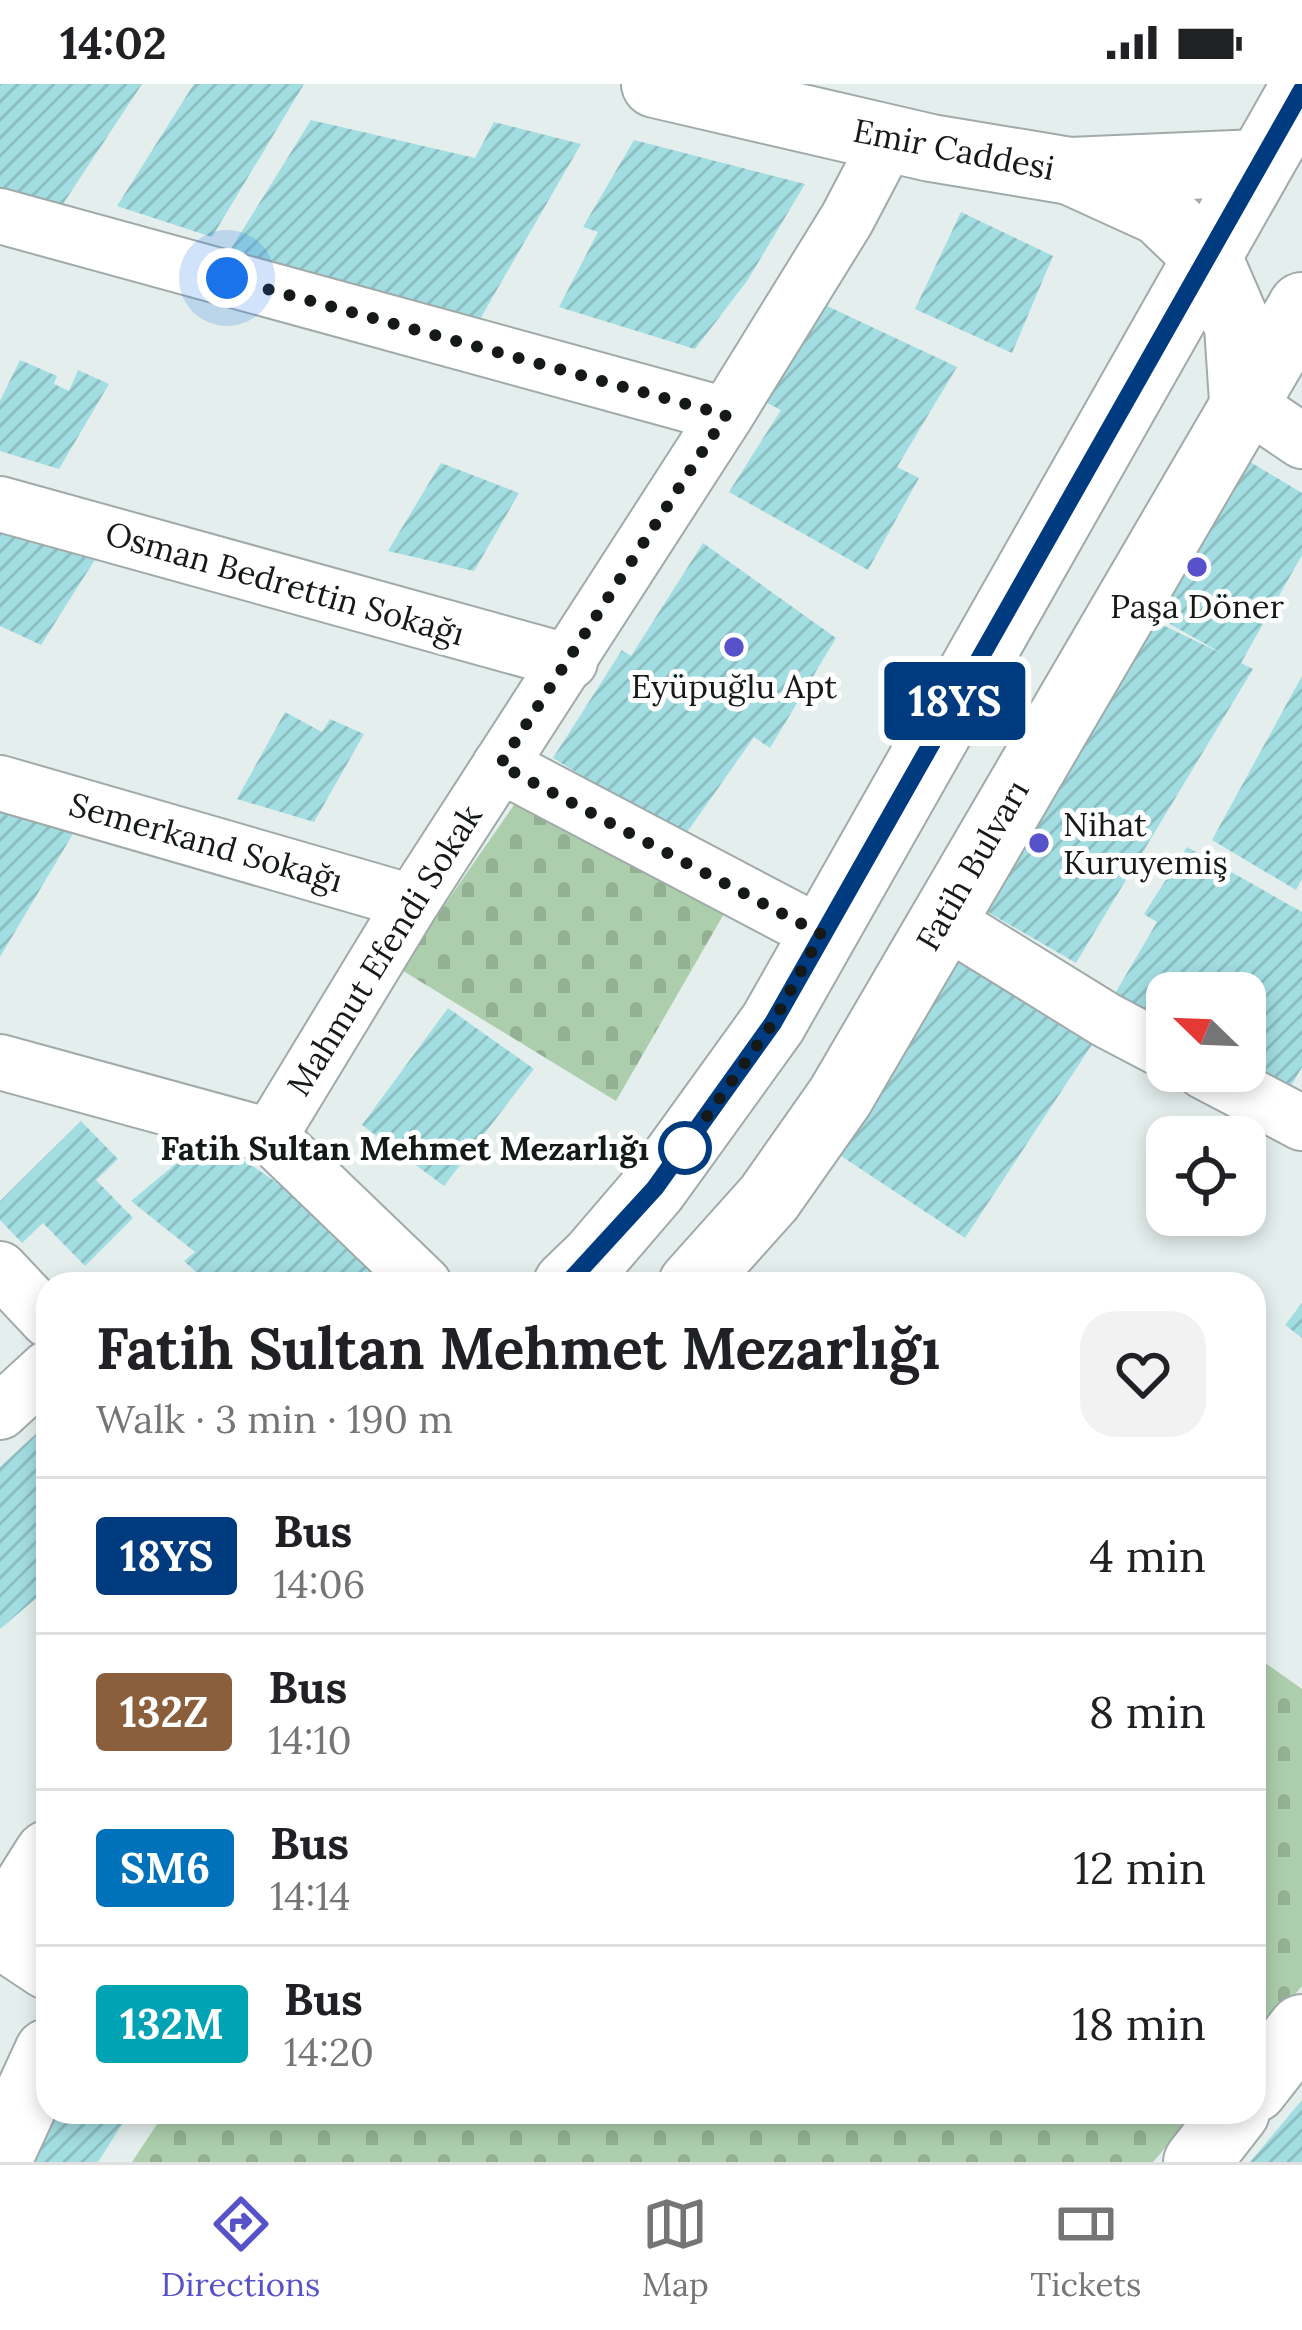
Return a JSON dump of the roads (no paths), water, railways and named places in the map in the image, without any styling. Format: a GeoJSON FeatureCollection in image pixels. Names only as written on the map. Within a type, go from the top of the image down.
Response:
{"type":"FeatureCollection","features":[{"type":"Feature","properties":{"kind":"main road","name":"Emir Caddesi"},"geometry":{"type":"LineString","coordinates":[[656,84],[889,139],[1070,171],[1258,163]]}},
{"type":"Feature","properties":{"kind":"main road"},"geometry":{"type":"LineString","coordinates":[[578,1272],[655,1188],[773,1023],[1302,90]]}},
{"type":"Feature","properties":{"kind":"main road"},"geometry":{"type":"LineString","coordinates":[[1070,171],[1160,212],[1209,259],[1238,326],[1243,400]]}},
{"type":"Feature","properties":{"kind":"main road","name":"Fatih Bulvarı"},"geometry":{"type":"LineString","coordinates":[[703,1272],[769,1198],[840,1097],[1302,306]]}},
{"type":"Feature","properties":{"kind":"main road"},"geometry":{"type":"LineString","coordinates":[[36,1874],[0,1932],[36,1958]]}},
{"type":"Feature","properties":{"kind":"main road"},"geometry":{"type":"LineString","coordinates":[[1266,2074],[1302,2028]]}},
{"type":"Feature","properties":{"kind":"main road"},"geometry":{"type":"LineString","coordinates":[[0,2156],[36,2078]]}},
{"type":"Feature","properties":{"kind":"street","name":"Mahmut Efendi Sokak"},"geometry":{"type":"LineString","coordinates":[[270,1136],[412,902],[726,415],[847,219],[889,139]]}},
{"type":"Feature","properties":{"kind":"street"},"geometry":{"type":"LineString","coordinates":[[0,216],[726,415]]}},
{"type":"Feature","properties":{"kind":"street"},"geometry":{"type":"LineString","coordinates":[[1243,400],[1302,441]]}},
{"type":"Feature","properties":{"kind":"street","name":"Osman Bedrettin Sokağı"},"geometry":{"type":"LineString","coordinates":[[0,504],[570,662]]}},
{"type":"Feature","properties":{"kind":"street"},"geometry":{"type":"LineString","coordinates":[[500,765],[821,934]]}},
{"type":"Feature","properties":{"kind":"street","name":"Semerkand Sokağı"},"geometry":{"type":"LineString","coordinates":[[0,783],[412,902]]}},
{"type":"Feature","properties":{"kind":"street"},"geometry":{"type":"LineString","coordinates":[[941,918],[1146,1041]]}},
{"type":"Feature","properties":{"kind":"street"},"geometry":{"type":"LineString","coordinates":[[6,1070],[270,1136],[412,1272]]}},
{"type":"Feature","properties":{"kind":"street"},"geometry":{"type":"LineString","coordinates":[[1243,1092],[1302,1123]]}},
{"type":"Feature","properties":{"kind":"street"},"geometry":{"type":"LineString","coordinates":[[0,1269],[36,1307]]}},
{"type":"Feature","properties":{"kind":"street"},"geometry":{"type":"LineString","coordinates":[[0,1412],[36,1379]]}},
{"type":"Feature","properties":{"kind":"place","name":"Paşa Döner"},"geometry":{"type":"Point","coordinates":[1197,567]}},
{"type":"Feature","properties":{"kind":"place","name":"Eyüpuğlu Apt"},"geometry":{"type":"Point","coordinates":[734,647]}},
{"type":"Feature","properties":{"kind":"place","name":"Nihat Kuruyemiş"},"geometry":{"type":"Point","coordinates":[1039,843]}},
{"type":"Feature","properties":{"kind":"place","name":"Fatih Sultan Mehmet Mezarlığı"},"geometry":{"type":"Point","coordinates":[685,1148]}}]}
